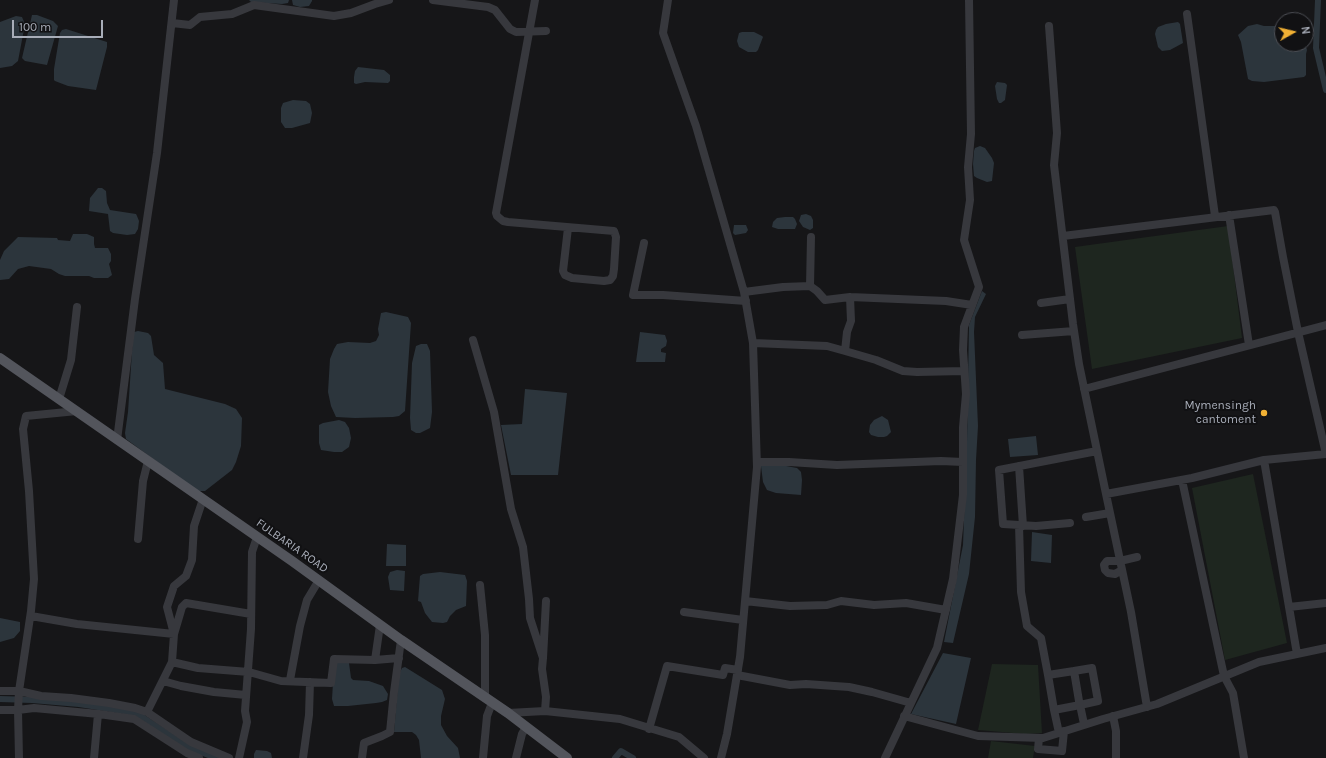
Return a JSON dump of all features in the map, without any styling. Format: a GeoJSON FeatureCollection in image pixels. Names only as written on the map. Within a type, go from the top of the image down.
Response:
{"type":"FeatureCollection","features":[{"type":"Feature","properties":{"kind":"main road","name":"FULBARIA ROAD"},"geometry":{"type":"LineString","coordinates":[[0,358],[319,580],[401,640],[508,714],[567,758]]}},
{"type":"Feature","properties":{"kind":"street"},"geometry":{"type":"LineString","coordinates":[[116,440],[157,153],[174,0]]}},
{"type":"Feature","properties":{"kind":"street"},"geometry":{"type":"LineString","coordinates":[[172,23],[190,25],[200,17],[232,14],[254,5],[334,16],[350,13],[389,0]]}},
{"type":"Feature","properties":{"kind":"street"},"geometry":{"type":"LineString","coordinates":[[432,0],[488,7],[495,10],[510,29],[516,32],[546,31]]}},
{"type":"Feature","properties":{"kind":"street"},"geometry":{"type":"LineString","coordinates":[[535,0],[496,213],[497,216],[503,221],[508,222],[614,231],[616,237],[613,276],[610,280],[604,281],[565,276],[563,270],[568,228]]}},
{"type":"Feature","properties":{"kind":"street"},"geometry":{"type":"LineString","coordinates":[[668,0],[663,33],[696,126],[745,296],[753,343],[757,462],[738,672],[727,734],[721,758]]}},
{"type":"Feature","properties":{"kind":"street"},"geometry":{"type":"LineString","coordinates":[[885,758],[937,648],[953,579],[963,495],[963,427],[966,394],[964,371],[964,327],[979,287],[964,240],[970,200],[968,167],[971,134],[969,0]]}},
{"type":"Feature","properties":{"kind":"street"},"geometry":{"type":"LineString","coordinates":[[1187,14],[1215,216]]}},
{"type":"Feature","properties":{"kind":"street"},"geometry":{"type":"LineString","coordinates":[[1049,26],[1057,133],[1054,165],[1074,331],[1084,388],[1122,570],[1147,706]]}},
{"type":"Feature","properties":{"kind":"street"},"geometry":{"type":"LineString","coordinates":[[1063,236],[1270,209],[1274,210],[1282,257],[1326,454],[1264,460],[1182,480],[1106,494]]}},
{"type":"Feature","properties":{"kind":"street"},"geometry":{"type":"LineString","coordinates":[[1229,215],[1249,345]]}},
{"type":"Feature","properties":{"kind":"street"},"geometry":{"type":"LineString","coordinates":[[810,286],[811,236]]}},
{"type":"Feature","properties":{"kind":"street"},"geometry":{"type":"LineString","coordinates":[[644,243],[633,295],[745,296],[783,287],[810,286],[825,300],[850,297],[946,301],[972,305]]}},
{"type":"Feature","properties":{"kind":"street"},"geometry":{"type":"LineString","coordinates":[[845,351],[847,332],[851,321],[850,297]]}},
{"type":"Feature","properties":{"kind":"street"},"geometry":{"type":"LineString","coordinates":[[1041,303],[1070,299]]}},
{"type":"Feature","properties":{"kind":"street"},"geometry":{"type":"LineString","coordinates":[[59,399],[71,360],[77,307]]}},
{"type":"Feature","properties":{"kind":"street"},"geometry":{"type":"LineString","coordinates":[[1084,388],[1326,325]]}},
{"type":"Feature","properties":{"kind":"street"},"geometry":{"type":"LineString","coordinates":[[1022,335],[1074,331]]}},
{"type":"Feature","properties":{"kind":"street"},"geometry":{"type":"LineString","coordinates":[[473,340],[494,412],[511,509],[523,547],[530,618],[543,658]]}},
{"type":"Feature","properties":{"kind":"street"},"geometry":{"type":"LineString","coordinates":[[753,343],[827,346],[876,360],[903,371],[964,371]]}},
{"type":"Feature","properties":{"kind":"street"},"geometry":{"type":"LineString","coordinates":[[19,758],[19,691],[31,616],[34,578],[29,491],[23,429],[26,416],[77,411]]}},
{"type":"Feature","properties":{"kind":"street"},"geometry":{"type":"LineString","coordinates":[[1070,523],[1036,526],[1003,524],[999,470],[1097,450]]}},
{"type":"Feature","properties":{"kind":"street"},"geometry":{"type":"LineString","coordinates":[[1264,460],[1297,654]]}},
{"type":"Feature","properties":{"kind":"street"},"geometry":{"type":"LineString","coordinates":[[138,539],[143,481],[148,461]]}},
{"type":"Feature","properties":{"kind":"street"},"geometry":{"type":"LineString","coordinates":[[757,462],[837,465],[941,461],[963,462]]}},
{"type":"Feature","properties":{"kind":"street"},"geometry":{"type":"LineString","coordinates":[[1019,466],[1021,592],[1027,626],[1041,638],[1054,710],[1062,732],[1062,752],[1038,749],[1039,738]]}},
{"type":"Feature","properties":{"kind":"street"},"geometry":{"type":"LineString","coordinates":[[1182,480],[1224,676],[1233,693],[1244,758]]}},
{"type":"Feature","properties":{"kind":"street"},"geometry":{"type":"LineString","coordinates":[[174,634],[167,607],[174,586],[186,576],[192,560],[194,526],[203,499]]}},
{"type":"Feature","properties":{"kind":"street"},"geometry":{"type":"LineString","coordinates":[[1086,517],[1110,513]]}},
{"type":"Feature","properties":{"kind":"street"},"geometry":{"type":"LineString","coordinates":[[239,758],[247,722],[245,711],[249,672],[252,552],[257,537]]}},
{"type":"Feature","properties":{"kind":"street"},"geometry":{"type":"LineString","coordinates":[[1122,570],[1115,574],[1108,574],[1104,565],[1107,561],[1120,561],[1137,557]]}},
{"type":"Feature","properties":{"kind":"street"},"geometry":{"type":"LineString","coordinates":[[290,680],[300,626],[307,600],[319,580]]}},
{"type":"Feature","properties":{"kind":"street"},"geometry":{"type":"LineString","coordinates":[[480,585],[485,635],[488,700],[483,758]]}},
{"type":"Feature","properties":{"kind":"street"},"geometry":{"type":"LineString","coordinates":[[545,711],[546,697],[542,669],[546,601]]}},
{"type":"Feature","properties":{"kind":"street"},"geometry":{"type":"LineString","coordinates":[[745,601],[790,606],[826,605],[841,601],[874,605],[906,603],[946,610]]}},
{"type":"Feature","properties":{"kind":"street"},"geometry":{"type":"LineString","coordinates":[[147,712],[172,662],[174,634],[182,607],[186,603],[251,614]]}},
{"type":"Feature","properties":{"kind":"street"},"geometry":{"type":"LineString","coordinates":[[1289,607],[1326,603]]}},
{"type":"Feature","properties":{"kind":"street"},"geometry":{"type":"LineString","coordinates":[[684,612],[743,620]]}},
{"type":"Feature","properties":{"kind":"street"},"geometry":{"type":"LineString","coordinates":[[31,616],[76,624],[174,634]]}},
{"type":"Feature","properties":{"kind":"street"},"geometry":{"type":"LineString","coordinates":[[375,660],[380,625]]}},
{"type":"Feature","properties":{"kind":"street"},"geometry":{"type":"LineString","coordinates":[[362,758],[364,743],[390,732],[401,640]]}},
{"type":"Feature","properties":{"kind":"street"},"geometry":{"type":"LineString","coordinates":[[904,716],[978,736],[1043,738],[1084,724],[1157,704],[1259,662],[1326,648]]}},
{"type":"Feature","properties":{"kind":"street"},"geometry":{"type":"LineString","coordinates":[[172,662],[198,668],[249,672],[281,680],[331,683],[334,659],[375,660],[399,658]]}},
{"type":"Feature","properties":{"kind":"street"},"geometry":{"type":"LineString","coordinates":[[649,729],[667,666],[723,675],[725,668],[790,685],[806,684],[849,687],[911,703]]}},
{"type":"Feature","properties":{"kind":"street"},"geometry":{"type":"LineString","coordinates":[[1048,675],[1092,668],[1098,701],[1054,710]]}},
{"type":"Feature","properties":{"kind":"street"},"geometry":{"type":"LineString","coordinates":[[1074,671],[1084,724]]}},
{"type":"Feature","properties":{"kind":"street"},"geometry":{"type":"LineString","coordinates":[[163,681],[214,692],[246,695]]}},
{"type":"Feature","properties":{"kind":"street"},"geometry":{"type":"LineString","coordinates":[[303,758],[309,715],[310,682]]}},
{"type":"Feature","properties":{"kind":"street"},"geometry":{"type":"LineString","coordinates":[[0,691],[19,691],[41,696],[71,698],[134,708],[147,712],[191,742],[229,758]]}},
{"type":"Feature","properties":{"kind":"street"},"geometry":{"type":"LineString","coordinates":[[0,710],[34,708],[134,719],[187,753],[199,758]]}},
{"type":"Feature","properties":{"kind":"street"},"geometry":{"type":"LineString","coordinates":[[508,714],[545,711],[620,719],[679,738],[704,758]]}},
{"type":"Feature","properties":{"kind":"street"},"geometry":{"type":"LineString","coordinates":[[94,758],[98,714]]}},
{"type":"Feature","properties":{"kind":"street"},"geometry":{"type":"LineString","coordinates":[[1113,716],[1116,731],[1116,758]]}},
{"type":"Feature","properties":{"kind":"street"},"geometry":{"type":"LineString","coordinates":[[516,758],[522,734],[526,727]]}},
{"type":"Feature","properties":{"kind":"shaded area"},"geometry":{"type":"Polygon","coordinates":[[[249,0],[289,0],[288,3],[282,4],[251,2],[249,0]]]}},
{"type":"Feature","properties":{"kind":"shaded area"},"geometry":{"type":"Polygon","coordinates":[[[292,0],[312,1],[309,6],[300,7],[293,5],[292,0]]]}},
{"type":"Feature","properties":{"kind":"shaded area"},"geometry":{"type":"Polygon","coordinates":[[[32,15],[37,15],[53,21],[58,26],[47,65],[25,61],[22,58],[32,15]]]}},
{"type":"Feature","properties":{"kind":"shaded area"},"geometry":{"type":"Polygon","coordinates":[[[16,16],[22,17],[25,24],[18,61],[12,66],[0,68],[0,22],[16,16]]]}},
{"type":"Feature","properties":{"kind":"shaded area"},"geometry":{"type":"Polygon","coordinates":[[[1178,22],[1180,24],[1183,43],[1170,50],[1162,51],[1158,47],[1155,34],[1156,30],[1158,27],[1166,24],[1178,22]]]}},
{"type":"Feature","properties":{"kind":"shaded area"},"geometry":{"type":"Polygon","coordinates":[[[1257,24],[1274,26],[1274,52],[1306,52],[1306,75],[1304,77],[1264,82],[1252,81],[1248,79],[1241,42],[1238,35],[1248,26],[1257,24]]]}},
{"type":"Feature","properties":{"kind":"shaded area"},"geometry":{"type":"Polygon","coordinates":[[[66,29],[107,42],[96,90],[68,86],[54,80],[54,69],[60,33],[62,30],[66,29]]]}},
{"type":"Feature","properties":{"kind":"shaded area"},"geometry":{"type":"Polygon","coordinates":[[[754,32],[763,37],[756,52],[748,52],[739,47],[737,41],[739,33],[754,32]]]}},
{"type":"Feature","properties":{"kind":"shaded area"},"geometry":{"type":"Polygon","coordinates":[[[358,67],[384,70],[390,75],[390,81],[388,83],[365,82],[356,84],[354,83],[354,77],[355,71],[358,67]]]}},
{"type":"Feature","properties":{"kind":"shaded area"},"geometry":{"type":"Polygon","coordinates":[[[997,82],[1005,83],[1007,85],[1005,100],[1001,103],[999,103],[997,99],[995,86],[997,82]]]}},
{"type":"Feature","properties":{"kind":"shaded area"},"geometry":{"type":"Polygon","coordinates":[[[293,100],[306,101],[310,104],[312,113],[310,123],[292,128],[285,128],[281,122],[281,108],[283,103],[293,100]]]}},
{"type":"Feature","properties":{"kind":"shaded area"},"geometry":{"type":"Polygon","coordinates":[[[980,146],[985,148],[994,163],[992,181],[987,182],[974,176],[974,151],[975,148],[980,146]]]}},
{"type":"Feature","properties":{"kind":"shaded area"},"geometry":{"type":"Polygon","coordinates":[[[98,188],[102,188],[106,191],[107,203],[110,210],[136,214],[139,221],[138,229],[135,234],[127,235],[113,233],[110,231],[108,214],[89,211],[90,198],[98,188]]]}},
{"type":"Feature","properties":{"kind":"shaded area"},"geometry":{"type":"Polygon","coordinates":[[[806,214],[811,216],[813,220],[813,228],[810,230],[803,227],[799,221],[801,215],[806,214]]]}},
{"type":"Feature","properties":{"kind":"shaded area"},"geometry":{"type":"Polygon","coordinates":[[[793,217],[795,219],[797,224],[795,229],[778,229],[772,227],[773,222],[777,218],[793,217]]]}},
{"type":"Feature","properties":{"kind":"shaded area"},"geometry":{"type":"Polygon","coordinates":[[[734,225],[746,225],[748,230],[746,233],[735,235],[733,233],[734,225]]]}},
{"type":"Feature","properties":{"kind":"shaded area"},"geometry":{"type":"Polygon","coordinates":[[[1228,226],[1242,338],[1092,369],[1075,247],[1228,226]]]}},
{"type":"Feature","properties":{"kind":"shaded area"},"geometry":{"type":"Polygon","coordinates":[[[73,234],[87,234],[94,237],[95,248],[108,248],[111,254],[111,261],[109,264],[112,275],[108,278],[65,276],[51,269],[29,266],[18,269],[9,279],[0,280],[0,260],[4,251],[18,237],[57,238],[58,240],[70,241],[73,234]]]}},
{"type":"Feature","properties":{"kind":"shaded area"},"geometry":{"type":"Polygon","coordinates":[[[982,291],[986,294],[975,317],[974,332],[978,426],[975,517],[969,574],[953,643],[944,642],[963,545],[969,325],[982,291]]]}},
{"type":"Feature","properties":{"kind":"shaded area"},"geometry":{"type":"Polygon","coordinates":[[[386,312],[408,317],[411,323],[405,411],[399,416],[393,417],[336,417],[331,406],[328,392],[330,359],[334,349],[337,344],[348,342],[370,343],[376,341],[379,335],[378,329],[381,313],[386,312]]]}},
{"type":"Feature","properties":{"kind":"shaded area"},"geometry":{"type":"Polygon","coordinates":[[[138,331],[148,333],[151,336],[154,355],[163,363],[165,389],[225,404],[236,409],[242,418],[241,446],[232,470],[205,491],[197,491],[126,439],[125,433],[128,412],[133,336],[134,332],[138,331]]]}},
{"type":"Feature","properties":{"kind":"shaded area"},"geometry":{"type":"Polygon","coordinates":[[[640,332],[665,335],[667,341],[666,346],[661,349],[661,352],[666,353],[665,362],[636,362],[640,332]]]}},
{"type":"Feature","properties":{"kind":"shaded area"},"geometry":{"type":"Polygon","coordinates":[[[427,344],[430,351],[432,412],[430,428],[420,433],[416,433],[411,430],[410,418],[412,363],[416,346],[427,344]]]}},
{"type":"Feature","properties":{"kind":"shaded area"},"geometry":{"type":"Polygon","coordinates":[[[525,389],[567,393],[558,475],[511,475],[501,425],[522,424],[525,389]]]}},
{"type":"Feature","properties":{"kind":"shaded area"},"geometry":{"type":"Polygon","coordinates":[[[882,416],[888,420],[891,432],[884,437],[871,435],[869,432],[870,425],[874,420],[882,416]]]}},
{"type":"Feature","properties":{"kind":"shaded area"},"geometry":{"type":"Polygon","coordinates":[[[339,420],[345,422],[349,428],[351,438],[349,447],[342,452],[321,450],[319,443],[319,425],[339,420]]]}},
{"type":"Feature","properties":{"kind":"shaded area"},"geometry":{"type":"Polygon","coordinates":[[[1036,436],[1038,455],[1010,457],[1008,439],[1036,436]]]}},
{"type":"Feature","properties":{"kind":"shaded area"},"geometry":{"type":"Polygon","coordinates":[[[781,465],[797,468],[801,472],[801,495],[776,493],[767,490],[763,482],[761,466],[781,465]]]}},
{"type":"Feature","properties":{"kind":"shaded area"},"geometry":{"type":"Polygon","coordinates":[[[1253,474],[1287,643],[1225,660],[1192,488],[1253,474]]]}},
{"type":"Feature","properties":{"kind":"shaded area"},"geometry":{"type":"Polygon","coordinates":[[[1032,532],[1052,535],[1051,563],[1031,561],[1032,532]]]}},
{"type":"Feature","properties":{"kind":"shaded area"},"geometry":{"type":"Polygon","coordinates":[[[387,544],[406,545],[406,566],[386,566],[387,544]]]}},
{"type":"Feature","properties":{"kind":"shaded area"},"geometry":{"type":"Polygon","coordinates":[[[397,570],[405,571],[404,591],[390,590],[388,577],[390,572],[397,570]]]}},
{"type":"Feature","properties":{"kind":"shaded area"},"geometry":{"type":"Polygon","coordinates":[[[440,572],[465,575],[467,581],[466,606],[456,610],[447,622],[443,623],[432,622],[425,613],[421,602],[418,601],[420,576],[423,574],[440,572]]]}},
{"type":"Feature","properties":{"kind":"shaded area"},"geometry":{"type":"Polygon","coordinates":[[[0,618],[20,622],[20,631],[14,638],[0,642],[0,618]]]}},
{"type":"Feature","properties":{"kind":"shaded area"},"geometry":{"type":"Polygon","coordinates":[[[943,653],[971,658],[956,724],[911,714],[943,653]]]}},
{"type":"Feature","properties":{"kind":"shaded area"},"geometry":{"type":"Polygon","coordinates":[[[335,661],[349,663],[351,678],[353,680],[369,681],[383,686],[388,694],[387,700],[376,703],[334,706],[332,699],[335,661]]]}},
{"type":"Feature","properties":{"kind":"shaded area"},"geometry":{"type":"Polygon","coordinates":[[[992,664],[1038,665],[1042,733],[1025,734],[978,730],[992,664]]]}},
{"type":"Feature","properties":{"kind":"shaded area"},"geometry":{"type":"Polygon","coordinates":[[[405,667],[442,690],[445,699],[441,716],[441,725],[447,736],[458,748],[460,758],[421,758],[419,740],[416,735],[412,732],[394,732],[399,674],[402,668],[405,667]]]}},
{"type":"Feature","properties":{"kind":"shaded area"},"geometry":{"type":"Polygon","coordinates":[[[991,741],[1035,746],[1033,758],[988,758],[991,741]]]}},
{"type":"Feature","properties":{"kind":"shaded area"},"geometry":{"type":"Polygon","coordinates":[[[256,750],[271,753],[272,758],[254,758],[256,750]]]}},
{"type":"Feature","properties":{"kind":"waterway"},"geometry":{"type":"LineString","coordinates":[[1318,0],[1316,48],[1326,90]]}},
{"type":"Feature","properties":{"kind":"waterway"},"geometry":{"type":"LineString","coordinates":[[0,699],[79,704],[136,713],[188,747],[216,758]]}},
{"type":"Feature","properties":{"kind":"waterway"},"geometry":{"type":"LineString","coordinates":[[615,758],[621,751],[633,758]]}},
{"type":"Feature","properties":{"kind":"place","name":"Mymensingh cantoment"},"geometry":{"type":"Point","coordinates":[1264,413]}}]}
